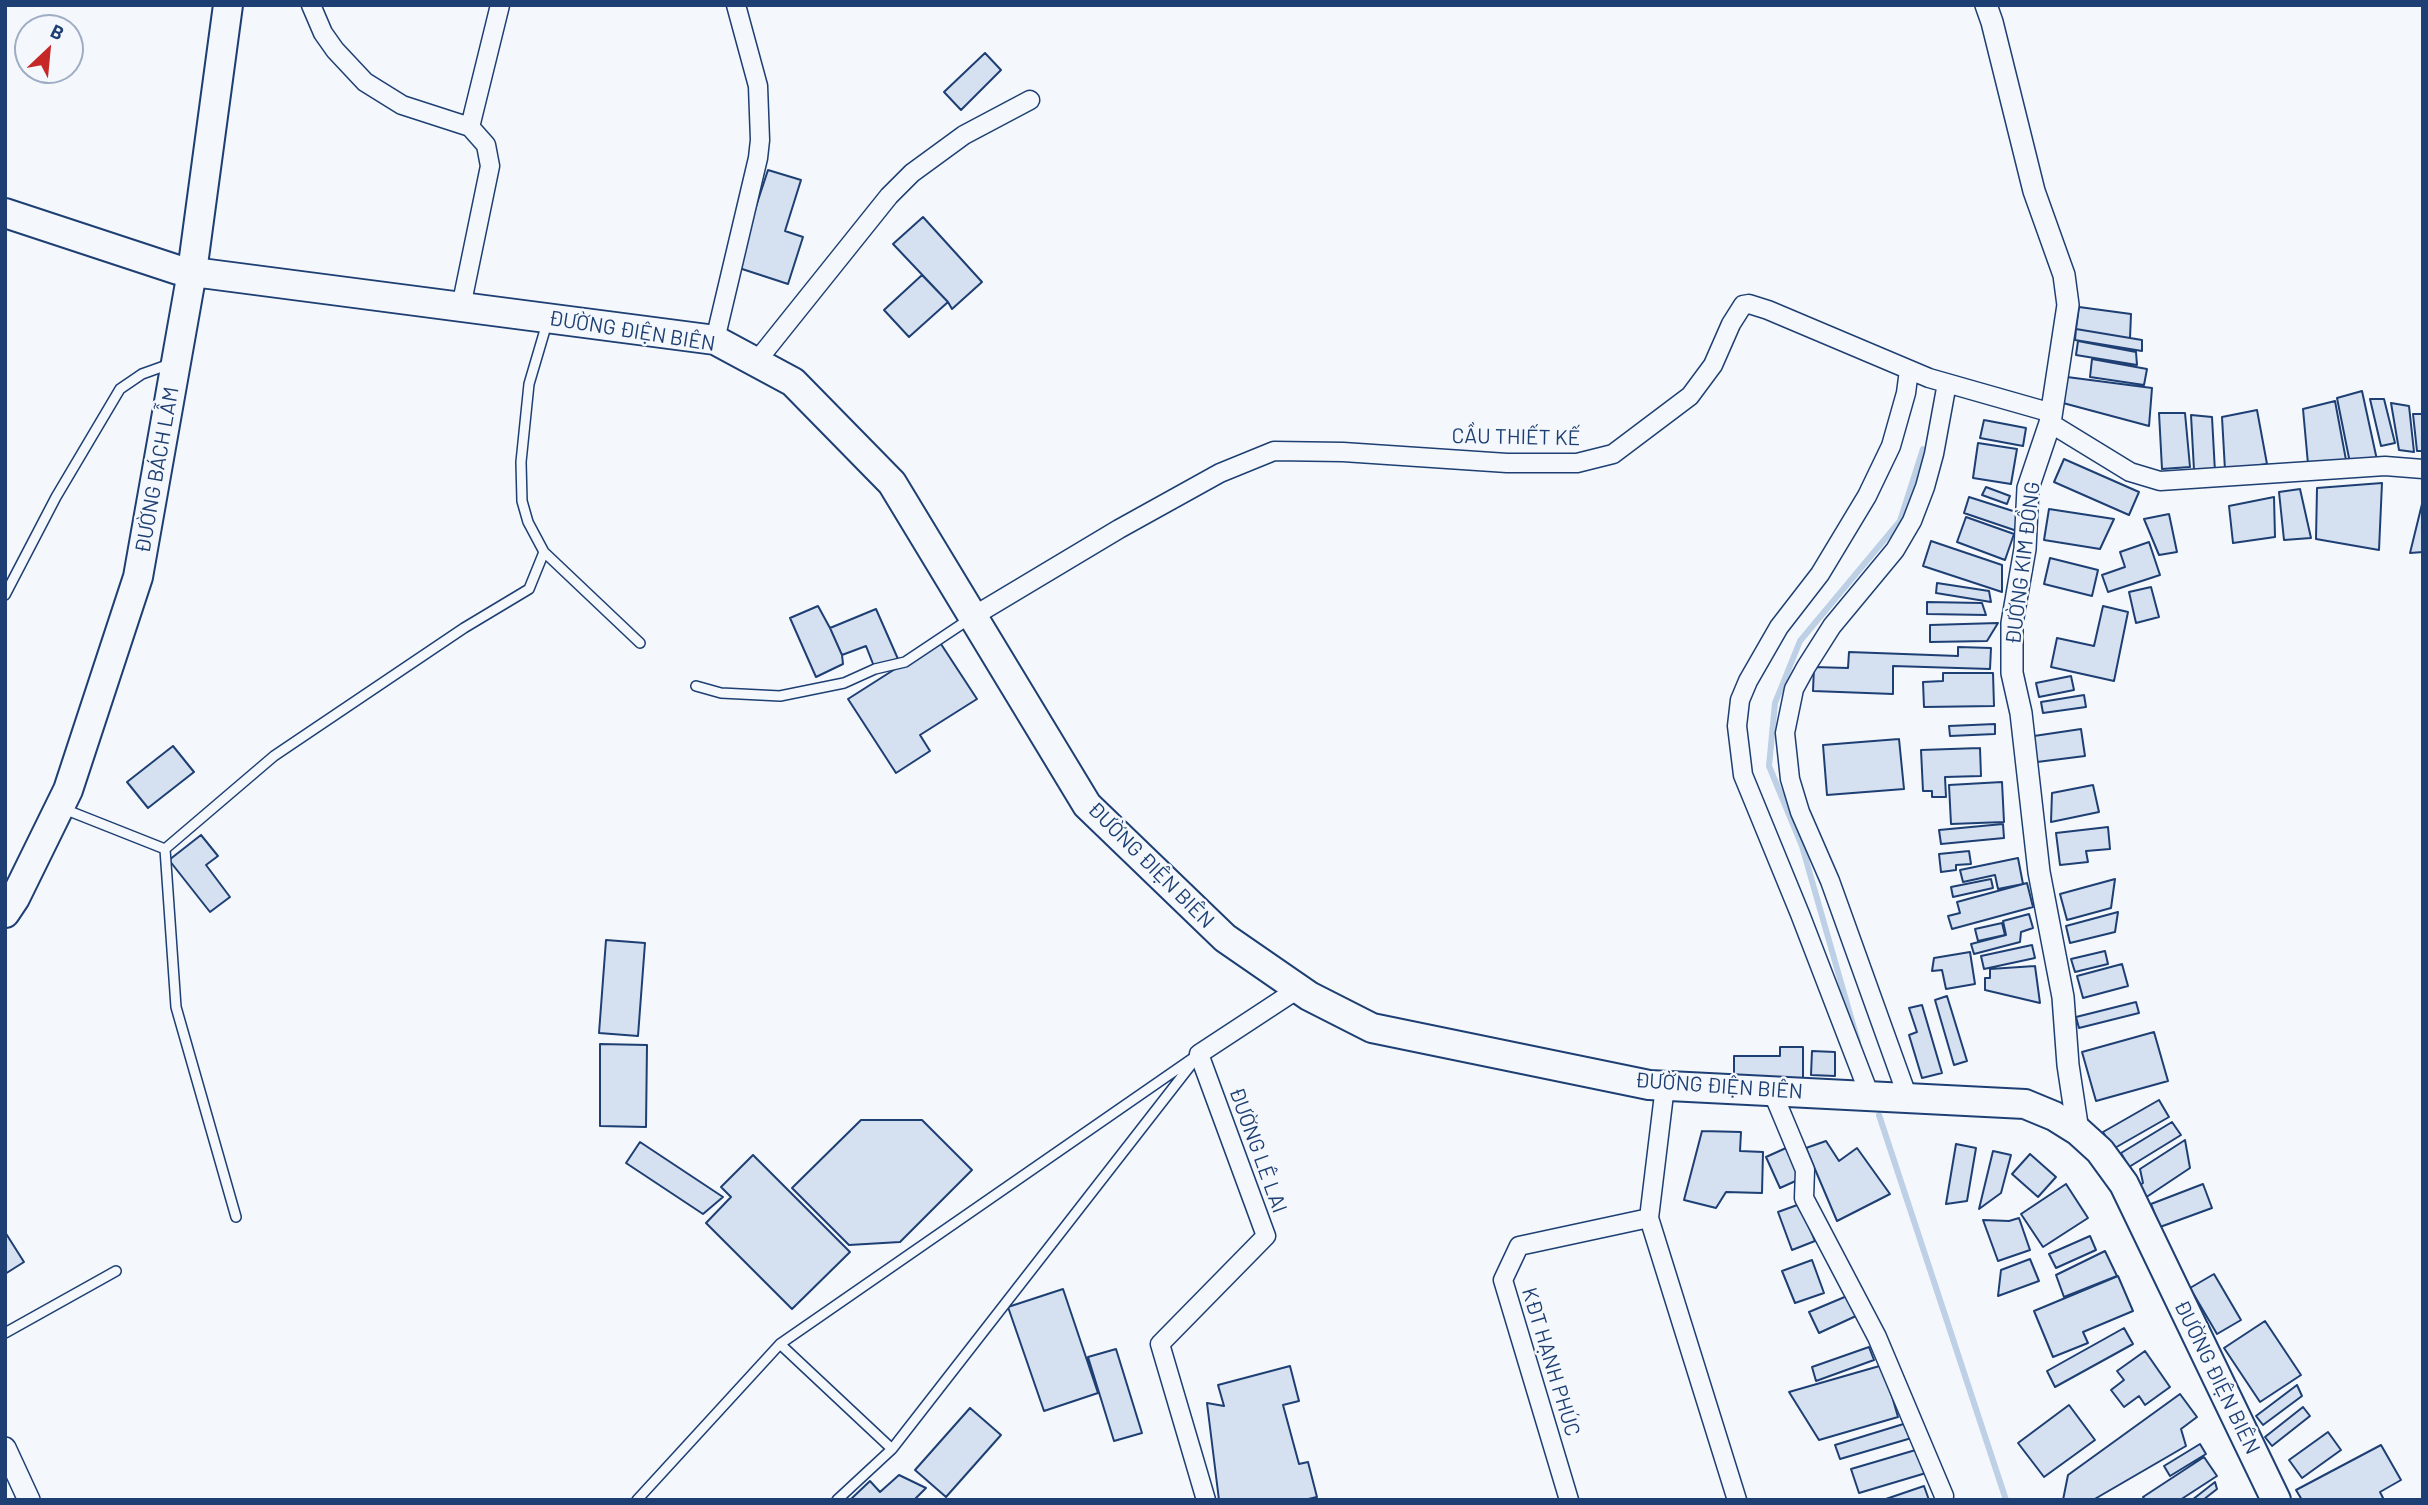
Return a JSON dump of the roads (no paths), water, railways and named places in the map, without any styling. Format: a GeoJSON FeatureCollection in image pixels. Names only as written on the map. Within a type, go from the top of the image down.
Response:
{"type":"FeatureCollection","features":[{"type":"Feature","properties":{"kind":"main road","name":"ĐƯỜNG BÁCH LẪM"},"geometry":{"type":"LineString","coordinates":[[5,913],[68,790],[138,577],[192,272],[228,5]]}},
{"type":"Feature","properties":{"kind":"main road","name":"ĐƯỜNG ĐIỆN BIÊN"},"geometry":{"type":"LineString","coordinates":[[5,213],[178,270],[715,340],[793,382],[892,483],[1087,805],[1224,938],[1298,989],[1372,1028],[1649,1085],[2025,1104],[2054,1116],[2078,1130],[2100,1151],[2124,1184],[2276,1500]]}},
{"type":"Feature","properties":{"kind":"street"},"geometry":{"type":"LineString","coordinates":[[311,5],[323,33],[365,82],[402,105],[470,128],[486,145],[490,166],[461,307]]}},
{"type":"Feature","properties":{"kind":"street"},"geometry":{"type":"LineString","coordinates":[[470,128],[500,5]]}},
{"type":"Feature","properties":{"kind":"street"},"geometry":{"type":"LineString","coordinates":[[715,340],[760,140],[758,86],[736,5]]}},
{"type":"Feature","properties":{"kind":"street","name":"ĐƯỜNG KIM ĐỒNG"},"geometry":{"type":"LineString","coordinates":[[1986,5],[2034,191],[2064,275],[2068,305],[2051,418],[2028,488],[2025,549],[2012,623],[2012,673],[2021,713],[2039,873],[2063,997],[2068,1065],[2078,1130]]}},
{"type":"Feature","properties":{"kind":"street"},"geometry":{"type":"LineString","coordinates":[[756,362],[889,196],[912,173],[964,135],[1030,100]]}},
{"type":"Feature","properties":{"kind":"street","name":"CẦU THIẾT KẾ"},"geometry":{"type":"LineString","coordinates":[[972,617],[1209,479],[1274,451],[1553,463],[1577,463],[1613,454],[1689,396],[1713,365],[1731,324],[1743,305],[1749,304],[1909,369],[2051,418],[2130,472],[2160,481],[2385,467],[2423,469]]}},
{"type":"Feature","properties":{"kind":"street"},"geometry":{"type":"LineString","coordinates":[[1870,1096],[1743,775],[1737,726],[1741,700],[1748,681],[1779,627],[1820,574],[1851,526],[1873,484],[1896,430],[1909,369]]}},
{"type":"Feature","properties":{"kind":"street"},"geometry":{"type":"LineString","coordinates":[[1908,1098],[1830,881],[1800,812],[1790,779],[1785,733],[1794,689],[1806,667],[1832,626],[1895,550],[1912,521],[1926,487],[1947,383]]}},
{"type":"Feature","properties":{"kind":"street"},"geometry":{"type":"LineString","coordinates":[[1199,1054],[1298,989]]}},
{"type":"Feature","properties":{"kind":"street","name":"ĐƯỜNG LÊ LAI"},"geometry":{"type":"LineString","coordinates":[[1199,1054],[1266,1236],[1160,1344],[1206,1500]]}},
{"type":"Feature","properties":{"kind":"street"},"geometry":{"type":"LineString","coordinates":[[1665,1086],[1649,1219],[1737,1500]]}},
{"type":"Feature","properties":{"kind":"street"},"geometry":{"type":"LineString","coordinates":[[1772,1091],[1805,1170],[1804,1198],[1877,1337],[1944,1496]]}},
{"type":"Feature","properties":{"kind":"street","name":"KĐT HẠNH PHÚC"},"geometry":{"type":"LineString","coordinates":[[1569,1500],[1503,1280],[1519,1246],[1649,1219]]}},
{"type":"Feature","properties":{"kind":"street"},"geometry":{"type":"LineString","coordinates":[[5,1448],[29,1500]]}},
{"type":"Feature","properties":{"kind":"lane"},"geometry":{"type":"LineString","coordinates":[[548,318],[529,384],[521,462],[522,501],[528,522],[544,552],[640,643]]}},
{"type":"Feature","properties":{"kind":"lane"},"geometry":{"type":"LineString","coordinates":[[5,595],[56,497],[120,389],[142,374],[176,362]]}},
{"type":"Feature","properties":{"kind":"lane"},"geometry":{"type":"LineString","coordinates":[[165,849],[274,756],[464,628],[528,589],[544,552]]}},
{"type":"Feature","properties":{"kind":"lane"},"geometry":{"type":"LineString","coordinates":[[696,686],[721,693],[780,696],[844,683],[875,669],[905,662],[972,617]]}},
{"type":"Feature","properties":{"kind":"lane"},"geometry":{"type":"LineString","coordinates":[[59,807],[165,849]]}},
{"type":"Feature","properties":{"kind":"lane"},"geometry":{"type":"LineString","coordinates":[[165,849],[176,1007],[236,1217]]}},
{"type":"Feature","properties":{"kind":"lane"},"geometry":{"type":"LineString","coordinates":[[637,1500],[780,1344],[1199,1054]]}},
{"type":"Feature","properties":{"kind":"lane"},"geometry":{"type":"LineString","coordinates":[[837,1500],[892,1449],[1199,1054]]}},
{"type":"Feature","properties":{"kind":"lane"},"geometry":{"type":"LineString","coordinates":[[5,1334],[116,1272]]}},
{"type":"Feature","properties":{"kind":"lane"},"geometry":{"type":"LineString","coordinates":[[780,1344],[892,1449]]}},
{"type":"Feature","properties":{"kind":"waterway"},"geometry":{"type":"LineString","coordinates":[[1858,1042],[1802,846],[1769,766],[1775,703],[1800,641],[1900,521],[1923,449]]}},
{"type":"Feature","properties":{"kind":"waterway"},"geometry":{"type":"LineString","coordinates":[[1879,1115],[2006,1500]]}}]}
